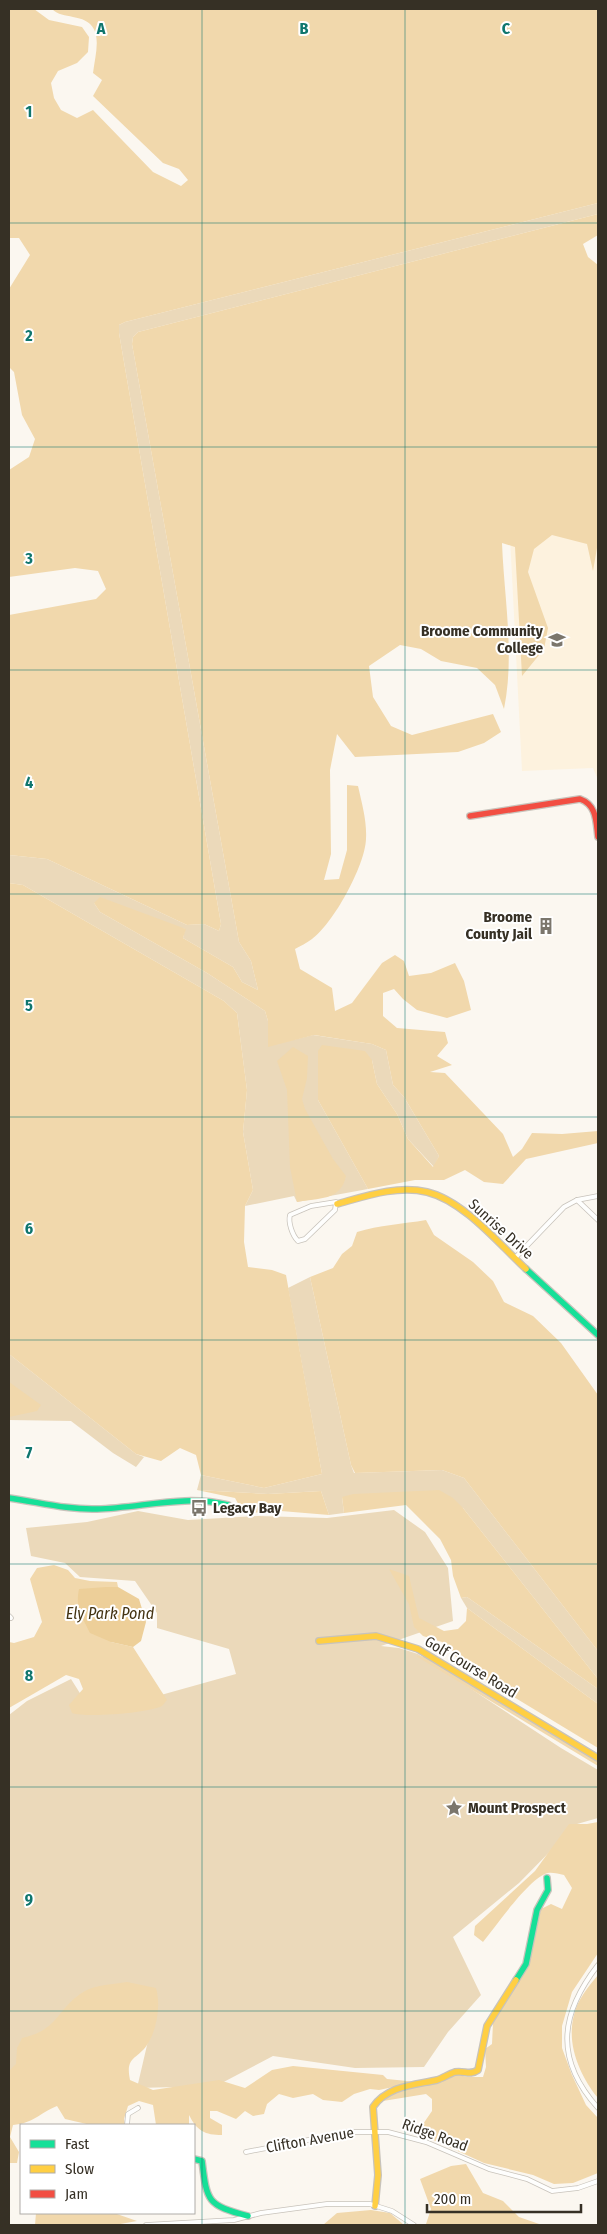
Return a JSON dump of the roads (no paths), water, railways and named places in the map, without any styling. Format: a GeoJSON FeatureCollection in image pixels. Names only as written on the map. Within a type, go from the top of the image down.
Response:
{"type":"FeatureCollection","features":[{"type":"Feature","properties":{"kind":"street"},"geometry":{"type":"LineString","coordinates":[[470,816],[580,799],[587,800],[592,805],[598,837]]}},
{"type":"Feature","properties":{"kind":"street","name":"Sunrise Drive"},"geometry":{"type":"LineString","coordinates":[[336,1204],[335,1210],[305,1239],[298,1241],[296,1239],[290,1222],[290,1215],[325,1203],[335,1202],[336,1204],[397,1191],[413,1190],[438,1196],[453,1203],[474,1220],[598,1335]]}},
{"type":"Feature","properties":{"kind":"street"},"geometry":{"type":"LineString","coordinates":[[515,1258],[564,1208],[577,1200],[598,1196]]}},
{"type":"Feature","properties":{"kind":"street"},"geometry":{"type":"LineString","coordinates":[[577,1200],[598,1220]]}},
{"type":"Feature","properties":{"kind":"street"},"geometry":{"type":"LineString","coordinates":[[9,1498],[84,1509],[126,1507],[179,1498],[200,1498],[228,1506]]}},
{"type":"Feature","properties":{"kind":"street","name":"Golf Course Road"},"geometry":{"type":"LineString","coordinates":[[319,1641],[376,1636],[418,1649],[598,1758]]}},
{"type":"Feature","properties":{"kind":"street"},"geometry":{"type":"LineString","coordinates":[[375,2206],[378,2175],[374,2107],[379,2098],[401,2088],[448,2077],[454,2073],[470,2074],[478,2070],[487,2026],[526,1964],[535,1917],[548,1890],[547,1878]]}},
{"type":"Feature","properties":{"kind":"street"},"geometry":{"type":"LineString","coordinates":[[598,1965],[577,1995],[571,2009],[567,2042],[571,2063],[585,2091],[598,2108]]}},
{"type":"Feature","properties":{"kind":"street"},"geometry":{"type":"LineString","coordinates":[[127,2124],[128,2114],[138,2108]]}},
{"type":"Feature","properties":{"kind":"street","name":"Clifton Avenue"},"geometry":{"type":"LineString","coordinates":[[246,2152],[349,2132],[375,2131]]}},
{"type":"Feature","properties":{"kind":"street","name":"Ridge Road"},"geometry":{"type":"LineString","coordinates":[[375,2131],[398,2134],[426,2142],[489,2169],[526,2179],[552,2191],[578,2188],[598,2181]]}},
{"type":"Feature","properties":{"kind":"street"},"geometry":{"type":"LineString","coordinates":[[195,2159],[202,2161],[209,2201],[228,2211],[248,2216]]}},
{"type":"Feature","properties":{"kind":"street"},"geometry":{"type":"LineString","coordinates":[[146,2225],[234,2220],[308,2205],[370,2204],[392,2212],[414,2225]]}},
{"type":"Feature","properties":{"kind":"water","name":"Ely Park Pond"},"geometry":{"type":"Polygon","coordinates":[[[118,1587],[139,1599],[146,1622],[141,1641],[133,1647],[111,1642],[90,1633],[82,1617],[78,1602],[79,1589],[118,1587]]]}},
{"type":"Feature","properties":{"kind":"place","name":"Broome Community College"},"geometry":{"type":"Point","coordinates":[557,640]}},
{"type":"Feature","properties":{"kind":"place","name":"Broome County Jail"},"geometry":{"type":"Point","coordinates":[546,926]}},
{"type":"Feature","properties":{"kind":"place","name":"Legacy Bay"},"geometry":{"type":"Point","coordinates":[199,1508]}},
{"type":"Feature","properties":{"kind":"place","name":"Mount Prospect"},"geometry":{"type":"Point","coordinates":[454,1808]}}]}
